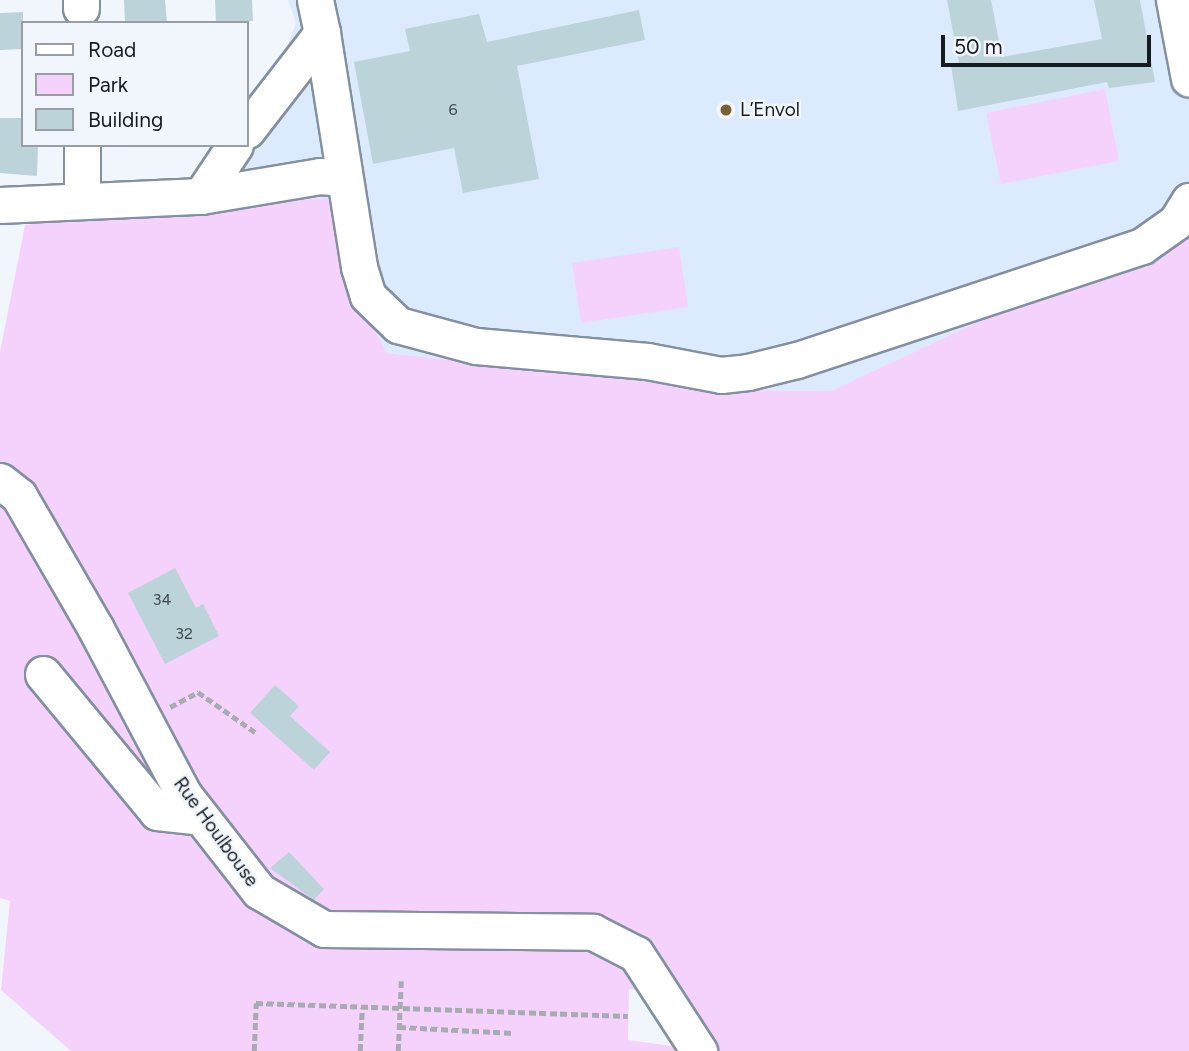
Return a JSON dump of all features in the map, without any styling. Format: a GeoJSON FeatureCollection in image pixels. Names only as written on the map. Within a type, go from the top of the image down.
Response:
{"type":"FeatureCollection","features":[{"type":"Feature","properties":{"kind":"street"},"geometry":{"type":"LineString","coordinates":[[315,0],[359,267],[369,296],[398,325],[477,346],[647,361],[721,375],[797,360],[1142,246],[1175,222],[1189,201]]}},
{"type":"Feature","properties":{"kind":"street"},"geometry":{"type":"LineString","coordinates":[[1174,0],[1189,79]]}},
{"type":"Feature","properties":{"kind":"street"},"geometry":{"type":"LineString","coordinates":[[248,129],[322,33]]}},
{"type":"Feature","properties":{"kind":"street"},"geometry":{"type":"LineString","coordinates":[[82,147],[82,200]]}},
{"type":"Feature","properties":{"kind":"street"},"geometry":{"type":"LineString","coordinates":[[201,196],[234,147]]}},
{"type":"Feature","properties":{"kind":"street"},"geometry":{"type":"LineString","coordinates":[[0,205],[201,196],[320,176],[344,178]]}},
{"type":"Feature","properties":{"kind":"street","name":"Rue Houlbouse"},"geometry":{"type":"LineString","coordinates":[[0,481],[19,496],[184,795],[259,891],[324,929],[593,932],[636,954],[699,1051]]}},
{"type":"Feature","properties":{"kind":"street"},"geometry":{"type":"LineString","coordinates":[[43,674],[157,812],[201,817]]}},
{"type":"Feature","properties":{"kind":"path"},"geometry":{"type":"LineString","coordinates":[[145,721],[198,692],[256,732]]}},
{"type":"Feature","properties":{"kind":"path"},"geometry":{"type":"LineString","coordinates":[[398,1051],[401,981]]}},
{"type":"Feature","properties":{"kind":"path"},"geometry":{"type":"LineString","coordinates":[[254,1051],[256,1003],[628,1016]]}},
{"type":"Feature","properties":{"kind":"path"},"geometry":{"type":"LineString","coordinates":[[360,1051],[362,1007]]}},
{"type":"Feature","properties":{"kind":"path"},"geometry":{"type":"LineString","coordinates":[[399,1027],[512,1033]]}},
{"type":"Feature","properties":{"kind":"shaded area","name":"L’Envol"},"geometry":{"type":"Polygon","coordinates":[[[288,0],[1189,0],[1189,234],[1177,244],[1008,308],[832,391],[726,390],[387,353],[354,294],[228,203],[296,23],[288,0]]]}},
{"type":"Feature","properties":{"kind":"green space"},"geometry":{"type":"Polygon","coordinates":[[[1105,89],[1119,161],[1001,184],[986,113],[1105,89]]]}},
{"type":"Feature","properties":{"kind":"green space"},"geometry":{"type":"Polygon","coordinates":[[[328,198],[354,294],[387,353],[726,390],[831,391],[1008,308],[1177,244],[1189,234],[1189,1051],[71,1051],[1,990],[10,901],[0,898],[0,352],[25,225],[228,203],[328,198]],[[629,989],[628,1040],[694,1049],[660,993],[629,989]]]}},
{"type":"Feature","properties":{"kind":"green space"},"geometry":{"type":"Polygon","coordinates":[[[679,247],[688,307],[581,323],[572,263],[679,247]]]}},
{"type":"Feature","properties":{"kind":"building"},"geometry":{"type":"Polygon","coordinates":[[[124,0],[165,0],[167,21],[125,21],[124,0]]]}},
{"type":"Feature","properties":{"kind":"building"},"geometry":{"type":"Polygon","coordinates":[[[215,0],[252,0],[253,21],[216,21],[215,0]]]}},
{"type":"Feature","properties":{"kind":"building"},"geometry":{"type":"Polygon","coordinates":[[[947,0],[991,0],[1002,57],[1102,39],[1094,0],[1140,0],[1155,82],[1109,88],[1107,82],[958,111],[951,65],[959,63],[947,0]]]}},
{"type":"Feature","properties":{"kind":"building"},"geometry":{"type":"Polygon","coordinates":[[[639,10],[645,40],[517,66],[539,179],[463,193],[454,148],[373,164],[354,62],[410,51],[405,29],[479,14],[487,42],[639,10]]]}},
{"type":"Feature","properties":{"kind":"building"},"geometry":{"type":"Polygon","coordinates":[[[23,12],[21,49],[0,50],[0,13],[23,12]]]}},
{"type":"Feature","properties":{"kind":"building"},"geometry":{"type":"Polygon","coordinates":[[[0,118],[21,118],[21,147],[38,147],[37,176],[0,173],[0,118]]]}},
{"type":"Feature","properties":{"kind":"building"},"geometry":{"type":"Polygon","coordinates":[[[175,568],[196,608],[203,604],[219,636],[165,664],[128,593],[175,568]]]}},
{"type":"Feature","properties":{"kind":"building"},"geometry":{"type":"Polygon","coordinates":[[[275,685],[299,706],[290,716],[330,752],[314,770],[250,713],[275,685]]]}},
{"type":"Feature","properties":{"kind":"building"},"geometry":{"type":"Polygon","coordinates":[[[289,852],[324,889],[314,900],[270,868],[289,852]]]}},
{"type":"Feature","properties":{"kind":"place","name":"L’Envol"},"geometry":{"type":"Point","coordinates":[726,110]}}]}
